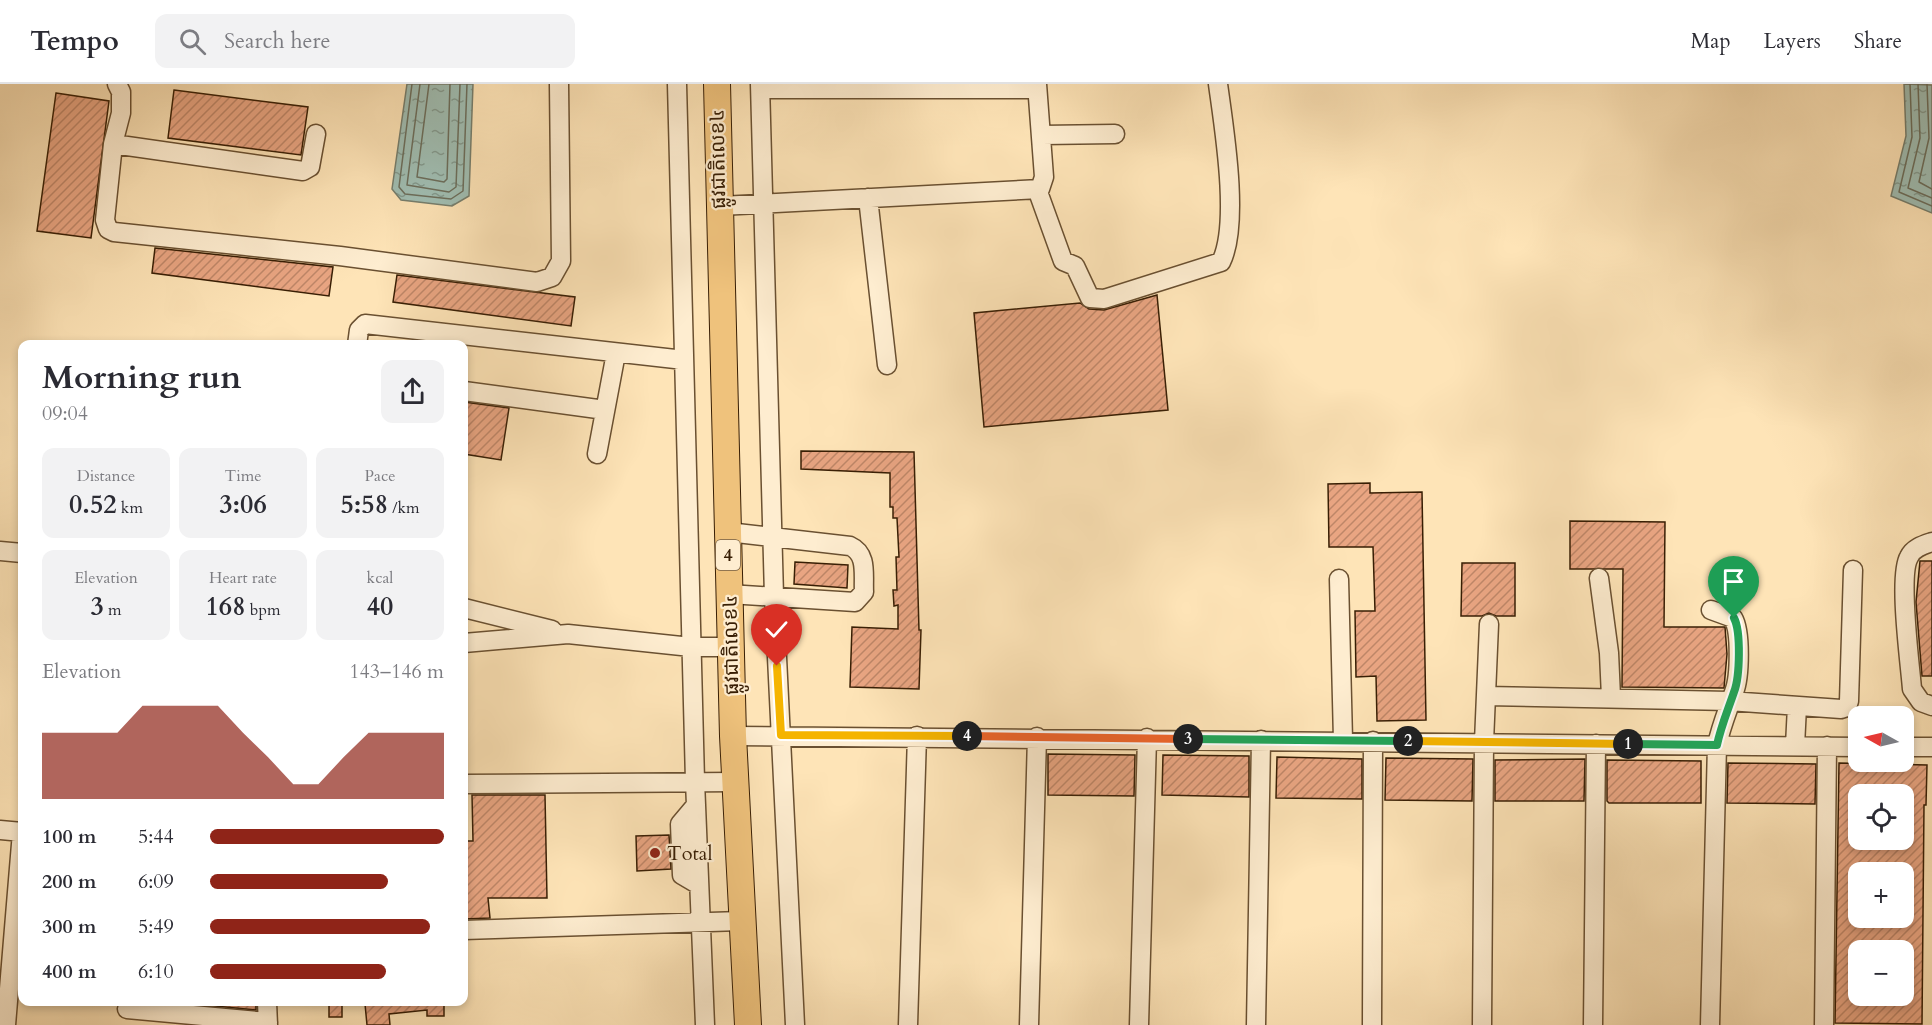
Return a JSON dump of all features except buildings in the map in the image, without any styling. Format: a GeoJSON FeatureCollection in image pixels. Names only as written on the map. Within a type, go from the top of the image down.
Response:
{"type":"FeatureCollection","features":[{"type":"Feature","properties":{"kind":"highway","name":"ផ្លូវជាតិលេខ៤"},"geometry":{"type":"LineString","coordinates":[[717,84],[730,647],[741,921],[748,1025]]}},
{"type":"Feature","properties":{"kind":"street"},"geometry":{"type":"LineString","coordinates":[[117,84],[121,92],[121,113],[113,144],[105,220],[108,229],[114,232],[340,256],[537,282],[552,277],[561,261],[558,84]]}},
{"type":"Feature","properties":{"kind":"street"},"geometry":{"type":"LineString","coordinates":[[677,84],[696,806],[680,824],[682,875],[699,885],[705,1025]]}},
{"type":"Feature","properties":{"kind":"street"},"geometry":{"type":"LineString","coordinates":[[1036,189],[1063,261],[1075,266],[1090,298],[1104,299],[1221,262],[1228,240],[1229,168],[1218,84]]}},
{"type":"Feature","properties":{"kind":"street"},"geometry":{"type":"LineString","coordinates":[[720,206],[764,203],[1036,189],[1043,185],[1042,135],[1037,86],[760,87],[764,203],[774,596],[795,1025]]}},
{"type":"Feature","properties":{"kind":"street"},"geometry":{"type":"LineString","coordinates":[[113,144],[303,171],[310,167],[316,134]]}},
{"type":"Feature","properties":{"kind":"street"},"geometry":{"type":"LineString","coordinates":[[1042,135],[1115,134]]}},
{"type":"Feature","properties":{"kind":"street"},"geometry":{"type":"LineString","coordinates":[[867,198],[887,365]]}},
{"type":"Feature","properties":{"kind":"street"},"geometry":{"type":"LineString","coordinates":[[358,340],[359,330],[365,324],[684,360]]}},
{"type":"Feature","properties":{"kind":"street"},"geometry":{"type":"LineString","coordinates":[[597,454],[616,353]]}},
{"type":"Feature","properties":{"kind":"street"},"geometry":{"type":"LineString","coordinates":[[468,392],[605,410]]}},
{"type":"Feature","properties":{"kind":"street"},"geometry":{"type":"LineString","coordinates":[[728,532],[850,546],[858,549],[863,557],[864,592],[855,603],[729,594]]}},
{"type":"Feature","properties":{"kind":"street"},"geometry":{"type":"LineString","coordinates":[[1932,542],[1917,548],[1908,557],[1905,582],[1912,689],[1921,702],[1932,706]]}},
{"type":"Feature","properties":{"kind":"street"},"geometry":{"type":"LineString","coordinates":[[0,551],[18,553]]}},
{"type":"Feature","properties":{"kind":"street"},"geometry":{"type":"LineString","coordinates":[[1486,696],[1611,697],[1847,707],[1853,570]]}},
{"type":"Feature","properties":{"kind":"street"},"geometry":{"type":"LineString","coordinates":[[1599,578],[1609,653],[1611,697]]}},
{"type":"Feature","properties":{"kind":"street"},"geometry":{"type":"LineString","coordinates":[[1339,579],[1343,740]]}},
{"type":"Feature","properties":{"kind":"street"},"geometry":{"type":"LineString","coordinates":[[468,609],[568,634],[691,647],[730,647]]}},
{"type":"Feature","properties":{"kind":"street"},"geometry":{"type":"LineString","coordinates":[[1710,1025],[1717,745],[1729,701],[1735,690],[1738,626],[1734,618],[1711,610]]}},
{"type":"Feature","properties":{"kind":"street"},"geometry":{"type":"LineString","coordinates":[[1482,1025],[1484,742],[1489,624]]}},
{"type":"Feature","properties":{"kind":"street"},"geometry":{"type":"LineString","coordinates":[[468,643],[568,634]]}},
{"type":"Feature","properties":{"kind":"street"},"geometry":{"type":"LineString","coordinates":[[1796,746],[1797,706]]}},
{"type":"Feature","properties":{"kind":"street"},"geometry":{"type":"LineString","coordinates":[[733,735],[1848,747]]}},
{"type":"Feature","properties":{"kind":"street"},"geometry":{"type":"LineString","coordinates":[[908,1025],[917,736]]}},
{"type":"Feature","properties":{"kind":"street"},"geometry":{"type":"LineString","coordinates":[[1029,1025],[1036,737]]}},
{"type":"Feature","properties":{"kind":"street"},"geometry":{"type":"LineString","coordinates":[[1139,1025],[1147,738]]}},
{"type":"Feature","properties":{"kind":"street"},"geometry":{"type":"LineString","coordinates":[[1256,1025],[1261,740]]}},
{"type":"Feature","properties":{"kind":"street"},"geometry":{"type":"LineString","coordinates":[[1372,1025],[1373,741]]}},
{"type":"Feature","properties":{"kind":"street"},"geometry":{"type":"LineString","coordinates":[[1593,1025],[1596,744]]}},
{"type":"Feature","properties":{"kind":"street"},"geometry":{"type":"LineString","coordinates":[[1824,1025],[1827,746]]}},
{"type":"Feature","properties":{"kind":"street"},"geometry":{"type":"LineString","coordinates":[[1914,747],[1932,747]]}},
{"type":"Feature","properties":{"kind":"street"},"geometry":{"type":"LineString","coordinates":[[468,784],[735,782]]}},
{"type":"Feature","properties":{"kind":"street"},"geometry":{"type":"LineString","coordinates":[[0,830],[18,832]]}},
{"type":"Feature","properties":{"kind":"street"},"geometry":{"type":"LineString","coordinates":[[6,1025],[18,880]]}},
{"type":"Feature","properties":{"kind":"street"},"geometry":{"type":"LineString","coordinates":[[468,930],[741,921]]}},
{"type":"Feature","properties":{"kind":"street"},"geometry":{"type":"LineString","coordinates":[[126,1012],[268,1024],[267,1006]]}},
{"type":"Feature","properties":{"kind":"water"},"geometry":{"type":"Polygon","coordinates":[[[407,84],[473,84],[469,196],[452,206],[401,200],[392,189],[407,84]]]}},
{"type":"Feature","properties":{"kind":"water"},"geometry":{"type":"Polygon","coordinates":[[[1904,84],[1932,85],[1932,213],[1891,196],[1906,136],[1904,84]]]}},
{"type":"Feature","properties":{"kind":"place","name":"Total"},"geometry":{"type":"Point","coordinates":[655,853]}},
{"type":"Feature","properties":{"kind":"route"},"geometry":{"type":"LineString","coordinates":[[777,666],[781,735],[1717,745],[1724,714],[1735,690],[1739,635],[1734,618]]}}]}
